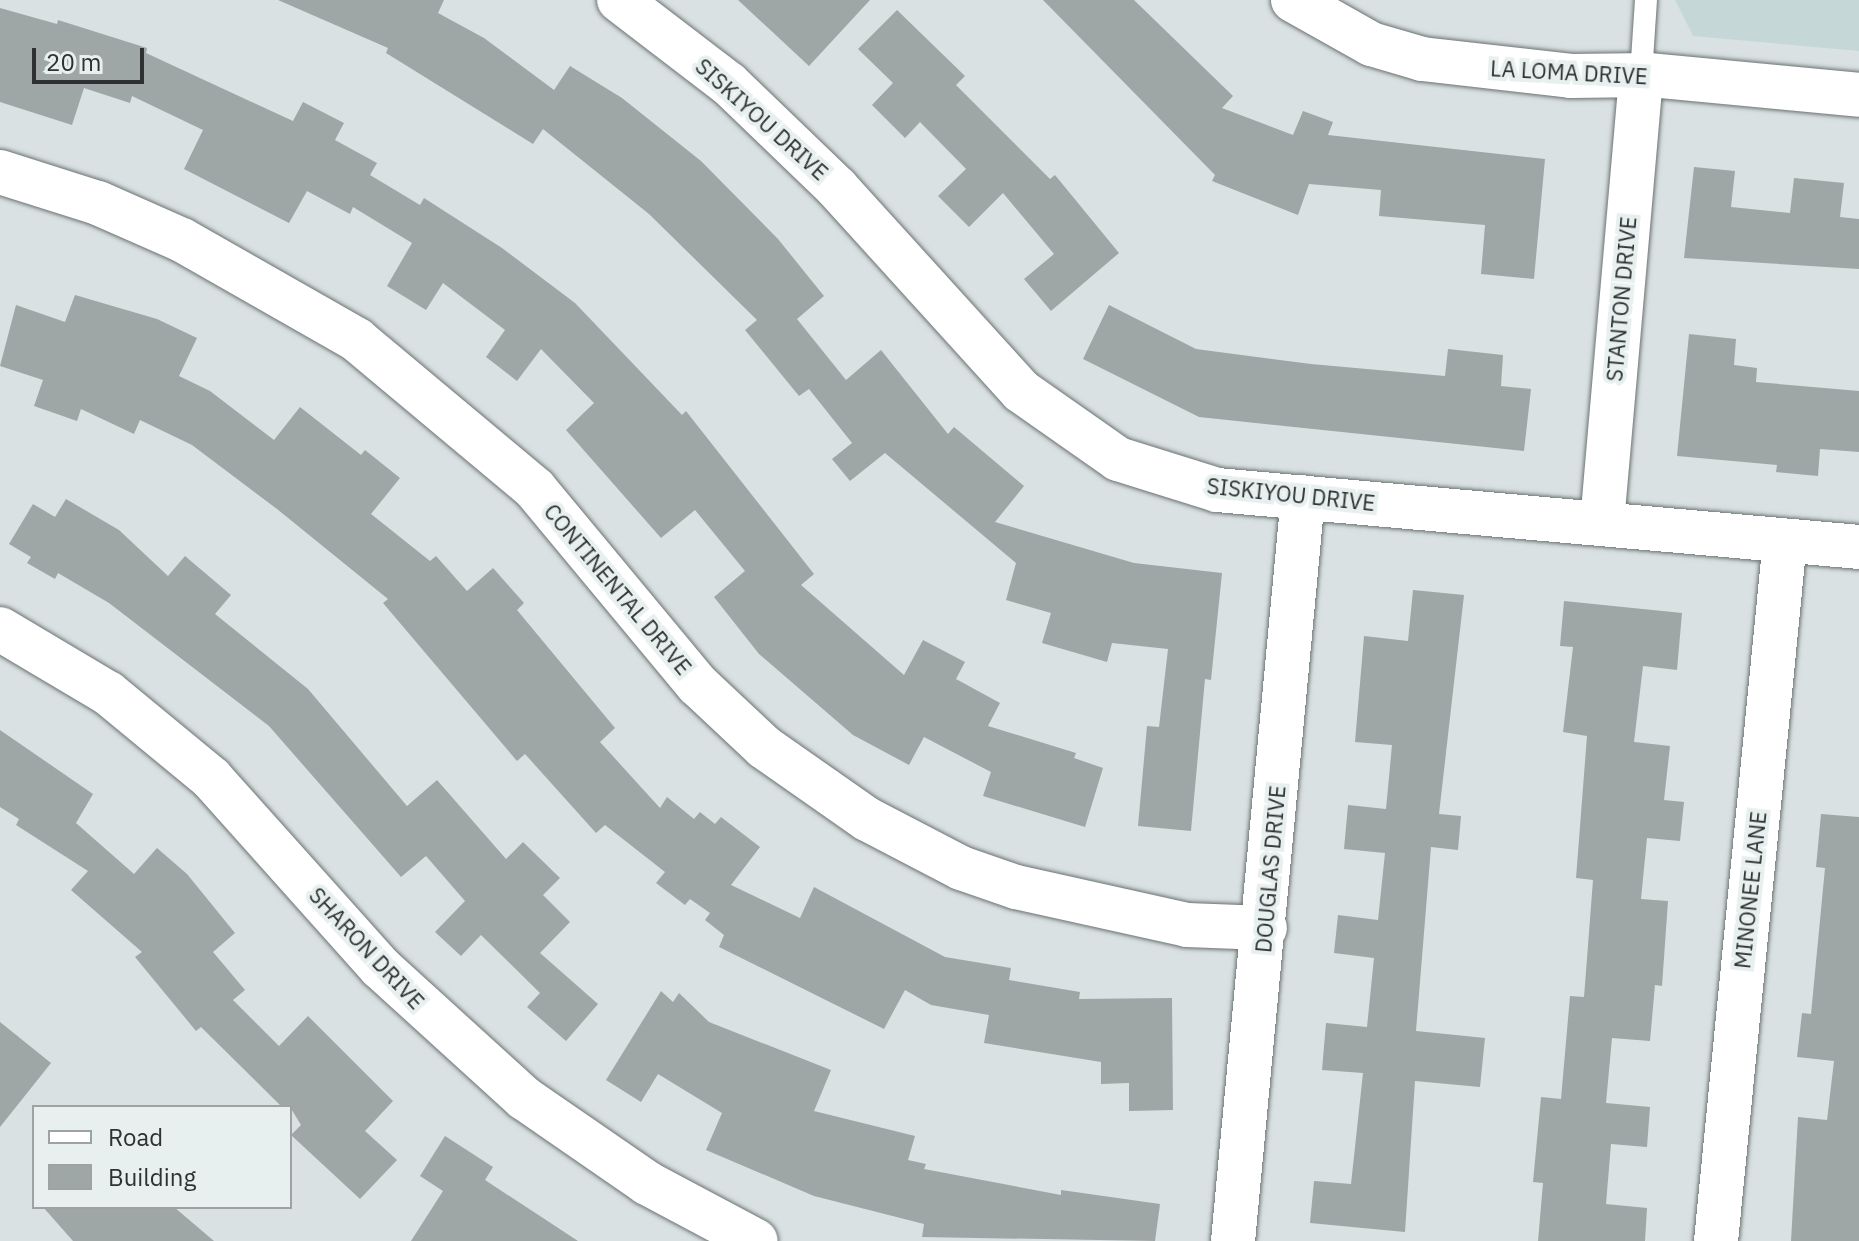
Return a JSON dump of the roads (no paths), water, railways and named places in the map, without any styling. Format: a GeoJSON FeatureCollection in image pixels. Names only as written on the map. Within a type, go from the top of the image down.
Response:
{"type":"FeatureCollection","features":[{"type":"Feature","properties":{"kind":"street","name":"SISKIYOU DRIVE"},"geometry":{"type":"LineString","coordinates":[[619,0],[729,84],[837,188],[1021,391],[1068,429],[1118,459],[1217,490],[1859,547]]}},
{"type":"Feature","properties":{"kind":"street","name":"LA LOMA DRIVE"},"geometry":{"type":"LineString","coordinates":[[1293,0],[1371,44],[1422,59],[1571,76],[1641,75],[1859,95]]}},
{"type":"Feature","properties":{"kind":"street","name":"STANTON DRIVE"},"geometry":{"type":"LineString","coordinates":[[1602,523],[1641,75]]}},
{"type":"Feature","properties":{"kind":"street","name":"CONTINENTAL DRIVE"},"geometry":{"type":"LineString","coordinates":[[0,172],[98,203],[182,240],[357,340],[535,489],[698,685],[764,747],[867,819],[961,868],[1016,887],[1187,925],[1265,928]]}},
{"type":"Feature","properties":{"kind":"street","name":"DOUGLAS DRIVE"},"geometry":{"type":"LineString","coordinates":[[1233,1241],[1265,928],[1303,497]]}},
{"type":"Feature","properties":{"kind":"street","name":"MINONEE LANE"},"geometry":{"type":"LineString","coordinates":[[1716,1241],[1785,540]]}},
{"type":"Feature","properties":{"kind":"street","name":"SHARON DRIVE"},"geometry":{"type":"LineString","coordinates":[[0,629],[108,693],[211,778],[380,967],[524,1098],[647,1183],[756,1241]]}},
{"type":"Feature","properties":{"kind":"lane"},"geometry":{"type":"LineString","coordinates":[[1641,75],[1646,0]]}}]}
